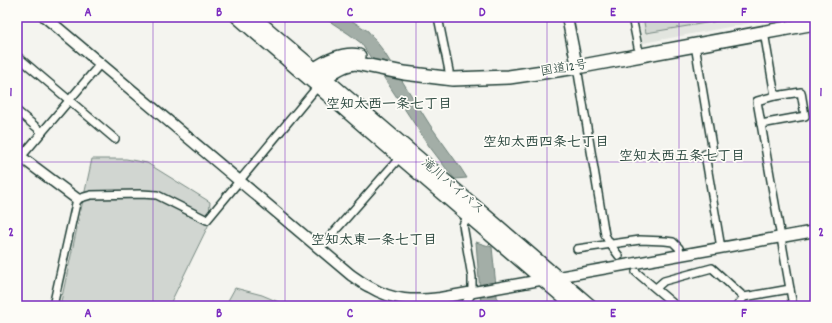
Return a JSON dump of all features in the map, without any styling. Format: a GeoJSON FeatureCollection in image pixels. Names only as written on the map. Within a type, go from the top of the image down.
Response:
{"type":"FeatureCollection","features":[{"type":"Feature","properties":{"kind":"highway"},"geometry":{"type":"LineString","coordinates":[[238,17],[321,82]]}},
{"type":"Feature","properties":{"kind":"highway"},"geometry":{"type":"LineString","coordinates":[[253,17],[314,70],[321,82]]}},
{"type":"Feature","properties":{"kind":"highway","name":"国道12号"},"geometry":{"type":"LineString","coordinates":[[402,69],[421,68],[478,71],[507,70],[576,63],[638,47],[805,17]]}},
{"type":"Feature","properties":{"kind":"highway","name":"国道12号"},"geometry":{"type":"LineString","coordinates":[[314,70],[324,63],[341,57],[353,55],[363,61],[453,79],[508,77],[576,63],[815,23]]}},
{"type":"Feature","properties":{"kind":"highway","name":"国道12号"},"geometry":{"type":"LineString","coordinates":[[321,82],[334,71],[347,64],[355,64],[363,61]]}},
{"type":"Feature","properties":{"kind":"highway","name":"滝川バイパス"},"geometry":{"type":"LineString","coordinates":[[321,82],[550,279],[574,306]]}},
{"type":"Feature","properties":{"kind":"highway","name":"滝川バイパス"},"geometry":{"type":"LineString","coordinates":[[404,153],[468,215],[550,279],[590,306]]}},
{"type":"Feature","properties":{"kind":"street"},"geometry":{"type":"LineString","coordinates":[[45,17],[352,275],[370,288],[390,296],[403,299],[420,300],[440,298],[815,231]]}},
{"type":"Feature","properties":{"kind":"street"},"geometry":{"type":"LineString","coordinates":[[438,17],[449,70]]}},
{"type":"Feature","properties":{"kind":"street"},"geometry":{"type":"LineString","coordinates":[[568,17],[605,234],[619,256]]}},
{"type":"Feature","properties":{"kind":"street"},"geometry":{"type":"LineString","coordinates":[[632,17],[638,47]]}},
{"type":"Feature","properties":{"kind":"street"},"geometry":{"type":"LineString","coordinates":[[764,32],[775,96]]}},
{"type":"Feature","properties":{"kind":"street"},"geometry":{"type":"LineString","coordinates":[[695,44],[713,152],[705,154],[721,248]]}},
{"type":"Feature","properties":{"kind":"street"},"geometry":{"type":"LineString","coordinates":[[17,56],[115,138]]}},
{"type":"Feature","properties":{"kind":"street"},"geometry":{"type":"LineString","coordinates":[[78,200],[19,156],[42,132],[101,63]]}},
{"type":"Feature","properties":{"kind":"street"},"geometry":{"type":"LineString","coordinates":[[78,200],[91,195],[157,195],[207,220],[321,82]]}},
{"type":"Feature","properties":{"kind":"street"},"geometry":{"type":"LineString","coordinates":[[761,124],[805,116],[801,92],[775,96],[757,101],[761,124],[782,237],[793,306]]}},
{"type":"Feature","properties":{"kind":"street"},"geometry":{"type":"LineString","coordinates":[[17,111],[42,132]]}},
{"type":"Feature","properties":{"kind":"street"},"geometry":{"type":"LineString","coordinates":[[320,248],[404,153]]}},
{"type":"Feature","properties":{"kind":"street"},"geometry":{"type":"LineString","coordinates":[[53,306],[78,200]]}},
{"type":"Feature","properties":{"kind":"street"},"geometry":{"type":"LineString","coordinates":[[464,306],[475,292],[463,224],[468,215]]}},
{"type":"Feature","properties":{"kind":"street"},"geometry":{"type":"LineString","coordinates":[[577,249],[640,240],[665,241],[673,242],[679,248],[681,255]]}},
{"type":"Feature","properties":{"kind":"street"},"geometry":{"type":"LineString","coordinates":[[656,288],[664,281],[712,268],[744,297]]}},
{"type":"Feature","properties":{"kind":"street"},"geometry":{"type":"LineString","coordinates":[[636,272],[676,306]]}},
{"type":"Feature","properties":{"kind":"street"},"geometry":{"type":"LineString","coordinates":[[737,306],[744,297],[790,288]]}},
{"type":"Feature","properties":{"kind":"shaded area"},"geometry":{"type":"Polygon","coordinates":[[[323,17],[346,17],[368,31],[382,49],[430,125],[467,178],[455,179],[448,171],[429,146],[361,43],[323,17]]]}},
{"type":"Feature","properties":{"kind":"shaded area"},"geometry":{"type":"Polygon","coordinates":[[[639,17],[770,17],[771,19],[643,43],[639,17]]]}},
{"type":"Feature","properties":{"kind":"shaded area"},"geometry":{"type":"Polygon","coordinates":[[[643,17],[742,17],[646,33],[643,17]]]}},
{"type":"Feature","properties":{"kind":"shaded area"},"geometry":{"type":"Polygon","coordinates":[[[92,159],[126,159],[147,163],[210,202],[208,226],[169,306],[60,306],[92,159]]]}},
{"type":"Feature","properties":{"kind":"shaded area"},"geometry":{"type":"Polygon","coordinates":[[[476,242],[492,247],[498,306],[481,306],[476,242]]]}},
{"type":"Feature","properties":{"kind":"shaded area"},"geometry":{"type":"Polygon","coordinates":[[[235,288],[262,295],[288,306],[225,306],[235,288]]]}},
{"type":"Feature","properties":{"kind":"district","name":"空知太西一条七丁目"},"geometry":{"type":"Point","coordinates":[389,105]}},
{"type":"Feature","properties":{"kind":"district","name":"空知太西四条七丁目"},"geometry":{"type":"Point","coordinates":[546,143]}},
{"type":"Feature","properties":{"kind":"district","name":"空知太西五条七丁目"},"geometry":{"type":"Point","coordinates":[682,157]}},
{"type":"Feature","properties":{"kind":"district","name":"空知太東一条七丁目"},"geometry":{"type":"Point","coordinates":[374,241]}}]}
